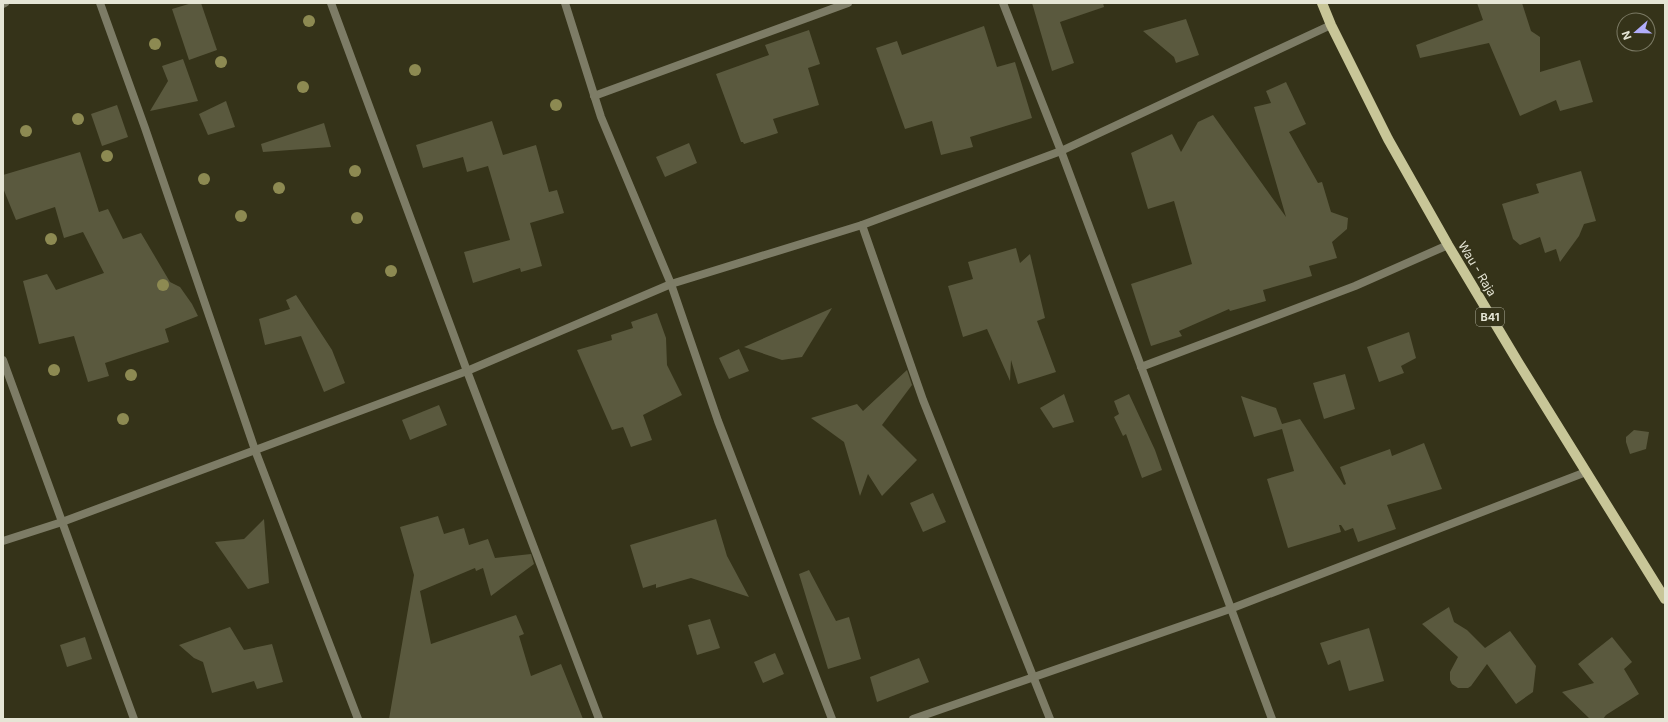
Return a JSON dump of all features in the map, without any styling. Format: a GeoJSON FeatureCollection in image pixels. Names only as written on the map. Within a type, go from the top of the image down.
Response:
{"type":"FeatureCollection","features":[{"type":"Feature","properties":{"kind":"main road","name":"Wau - Raja"},"geometry":{"type":"LineString","coordinates":[[1322,3],[1331,25],[1388,139],[1448,245],[1665,599]]}},
{"type":"Feature","properties":{"kind":"street"},"geometry":{"type":"LineString","coordinates":[[100,3],[145,128],[254,450],[358,719]]}},
{"type":"Feature","properties":{"kind":"street"},"geometry":{"type":"LineString","coordinates":[[331,3],[467,371],[599,719]]}},
{"type":"Feature","properties":{"kind":"street"},"geometry":{"type":"LineString","coordinates":[[565,3],[601,117],[671,284],[718,420],[832,719]]}},
{"type":"Feature","properties":{"kind":"street"},"geometry":{"type":"LineString","coordinates":[[594,96],[848,3]]}},
{"type":"Feature","properties":{"kind":"street"},"geometry":{"type":"LineString","coordinates":[[1003,3],[1061,151],[1272,719]]}},
{"type":"Feature","properties":{"kind":"street"},"geometry":{"type":"LineString","coordinates":[[3,541],[62,522],[467,371],[671,284],[862,225],[1061,151],[1331,25]]}},
{"type":"Feature","properties":{"kind":"street"},"geometry":{"type":"LineString","coordinates":[[862,225],[924,400],[1050,719]]}},
{"type":"Feature","properties":{"kind":"street"},"geometry":{"type":"LineString","coordinates":[[1141,367],[1355,286],[1448,245]]}},
{"type":"Feature","properties":{"kind":"street"},"geometry":{"type":"LineString","coordinates":[[3,360],[134,719]]}},
{"type":"Feature","properties":{"kind":"street"},"geometry":{"type":"LineString","coordinates":[[913,719],[1230,609],[1586,472]]}},
{"type":"Feature","properties":{"kind":"building"},"geometry":{"type":"Polygon","coordinates":[[[192,3],[201,3],[217,50],[189,60],[172,9],[192,3]]]}},
{"type":"Feature","properties":{"kind":"building"},"geometry":{"type":"Polygon","coordinates":[[[1032,3],[1103,3],[1104,7],[1060,22],[1074,63],[1052,71],[1032,3]]]}},
{"type":"Feature","properties":{"kind":"building"},"geometry":{"type":"Polygon","coordinates":[[[1477,3],[1522,3],[1531,31],[1540,37],[1540,72],[1580,60],[1593,102],[1560,111],[1556,100],[1520,116],[1489,43],[1420,58],[1416,45],[1483,20],[1477,3]]]}},
{"type":"Feature","properties":{"kind":"building"},"geometry":{"type":"Polygon","coordinates":[[[1186,19],[1199,55],[1176,63],[1174,57],[1143,31],[1186,19]]]}},
{"type":"Feature","properties":{"kind":"building"},"geometry":{"type":"Polygon","coordinates":[[[984,26],[997,67],[1015,62],[1032,118],[970,137],[973,147],[941,155],[932,121],[905,129],[876,48],[897,41],[902,55],[984,26]]]}},
{"type":"Feature","properties":{"kind":"building"},"geometry":{"type":"Polygon","coordinates":[[[809,30],[820,64],[808,68],[819,105],[773,119],[778,133],[744,144],[741,142],[716,74],[769,55],[765,45],[809,30]]]}},
{"type":"Feature","properties":{"kind":"building"},"geometry":{"type":"Polygon","coordinates":[[[183,59],[198,101],[150,111],[168,81],[162,66],[183,59]]]}},
{"type":"Feature","properties":{"kind":"building"},"geometry":{"type":"Polygon","coordinates":[[[1286,82],[1306,124],[1289,132],[1318,183],[1322,182],[1331,212],[1348,218],[1347,229],[1332,242],[1337,258],[1309,266],[1312,276],[1263,290],[1266,301],[1230,311],[1229,309],[1179,331],[1182,336],[1151,346],[1131,284],[1192,264],[1174,201],[1148,209],[1131,153],[1172,134],[1181,152],[1198,122],[1213,115],[1286,217],[1254,107],[1271,103],[1266,91],[1286,82]]]}},
{"type":"Feature","properties":{"kind":"building"},"geometry":{"type":"Polygon","coordinates":[[[226,101],[235,127],[208,135],[199,114],[226,101]]]}},
{"type":"Feature","properties":{"kind":"building"},"geometry":{"type":"Polygon","coordinates":[[[117,105],[128,137],[102,146],[91,114],[117,105]]]}},
{"type":"Feature","properties":{"kind":"building"},"geometry":{"type":"Polygon","coordinates":[[[492,121],[503,155],[536,145],[549,192],[557,190],[564,213],[530,223],[542,266],[521,272],[520,268],[473,283],[464,252],[510,240],[488,166],[467,172],[463,157],[423,168],[416,145],[492,121]]]}},
{"type":"Feature","properties":{"kind":"building"},"geometry":{"type":"Polygon","coordinates":[[[324,123],[331,147],[263,152],[261,144],[324,123]]]}},
{"type":"Feature","properties":{"kind":"building"},"geometry":{"type":"Polygon","coordinates":[[[689,143],[697,163],[665,177],[656,157],[689,143]]]}},
{"type":"Feature","properties":{"kind":"building"},"geometry":{"type":"Polygon","coordinates":[[[80,152],[99,212],[108,209],[123,239],[141,233],[170,282],[180,287],[192,304],[198,316],[165,329],[169,342],[105,363],[109,376],[88,382],[74,336],[39,344],[23,281],[47,274],[56,290],[104,273],[83,232],[64,238],[55,207],[16,220],[3,188],[3,175],[80,152]]]}},
{"type":"Feature","properties":{"kind":"building"},"geometry":{"type":"Polygon","coordinates":[[[1581,171],[1596,221],[1584,224],[1579,236],[1560,262],[1556,249],[1545,253],[1540,237],[1520,245],[1513,239],[1502,204],[1539,193],[1536,184],[1581,171]]]}},
{"type":"Feature","properties":{"kind":"building"},"geometry":{"type":"Polygon","coordinates":[[[1016,248],[1020,263],[1030,254],[1045,318],[1037,321],[1056,372],[1018,384],[1011,360],[1010,381],[987,329],[963,337],[948,286],[973,279],[968,262],[1016,248]]]}},
{"type":"Feature","properties":{"kind":"building"},"geometry":{"type":"Polygon","coordinates":[[[296,295],[332,350],[345,383],[324,392],[301,336],[265,345],[259,319],[290,309],[286,300],[296,295]]]}},
{"type":"Feature","properties":{"kind":"building"},"geometry":{"type":"Polygon","coordinates":[[[832,308],[802,357],[782,360],[744,347],[832,308]]]}},
{"type":"Feature","properties":{"kind":"building"},"geometry":{"type":"Polygon","coordinates":[[[657,313],[666,338],[667,365],[682,395],[643,415],[652,440],[631,447],[623,427],[612,430],[577,350],[612,340],[611,335],[633,328],[631,322],[657,313]]]}},
{"type":"Feature","properties":{"kind":"building"},"geometry":{"type":"Polygon","coordinates":[[[1409,332],[1416,358],[1401,366],[1404,373],[1379,382],[1367,347],[1409,332]]]}},
{"type":"Feature","properties":{"kind":"building"},"geometry":{"type":"Polygon","coordinates":[[[739,349],[749,371],[729,379],[719,358],[739,349]]]}},
{"type":"Feature","properties":{"kind":"building"},"geometry":{"type":"Polygon","coordinates":[[[907,370],[912,385],[882,425],[917,460],[882,496],[868,474],[860,496],[844,442],[811,418],[857,404],[863,411],[907,370]]]}},
{"type":"Feature","properties":{"kind":"building"},"geometry":{"type":"Polygon","coordinates":[[[1345,374],[1355,409],[1324,419],[1313,383],[1345,374]]]}},
{"type":"Feature","properties":{"kind":"building"},"geometry":{"type":"Polygon","coordinates":[[[1064,394],[1074,422],[1053,428],[1040,408],[1064,394]]]}},
{"type":"Feature","properties":{"kind":"building"},"geometry":{"type":"Polygon","coordinates":[[[1129,394],[1155,450],[1162,470],[1142,478],[1126,434],[1123,436],[1114,417],[1119,414],[1114,401],[1129,394]]]}},
{"type":"Feature","properties":{"kind":"building"},"geometry":{"type":"Polygon","coordinates":[[[1241,396],[1276,408],[1282,424],[1300,419],[1344,485],[1346,484],[1340,467],[1390,449],[1392,456],[1424,443],[1442,489],[1387,505],[1396,529],[1358,542],[1353,528],[1345,531],[1341,525],[1339,525],[1341,532],[1288,548],[1267,479],[1294,471],[1282,429],[1254,437],[1241,396]]]}},
{"type":"Feature","properties":{"kind":"building"},"geometry":{"type":"Polygon","coordinates":[[[439,405],[447,425],[410,440],[402,420],[439,405]]]}},
{"type":"Feature","properties":{"kind":"building"},"geometry":{"type":"Polygon","coordinates":[[[1634,430],[1649,432],[1646,449],[1630,454],[1626,437],[1634,430]]]}},
{"type":"Feature","properties":{"kind":"building"},"geometry":{"type":"Polygon","coordinates":[[[933,493],[946,522],[923,532],[910,503],[933,493]]]}},
{"type":"Feature","properties":{"kind":"building"},"geometry":{"type":"Polygon","coordinates":[[[438,516],[444,534],[464,528],[469,545],[488,539],[495,558],[531,554],[534,564],[491,596],[483,568],[476,571],[475,568],[420,591],[431,644],[516,615],[524,634],[519,636],[531,676],[561,664],[583,719],[389,719],[414,575],[400,527],[438,516]]]}},
{"type":"Feature","properties":{"kind":"building"},"geometry":{"type":"Polygon","coordinates":[[[264,519],[269,583],[248,589],[215,542],[244,539],[264,519]]]}},
{"type":"Feature","properties":{"kind":"building"},"geometry":{"type":"Polygon","coordinates":[[[716,519],[727,556],[749,597],[691,578],[656,588],[656,584],[643,588],[630,545],[716,519]]]}},
{"type":"Feature","properties":{"kind":"building"},"geometry":{"type":"Polygon","coordinates":[[[809,570],[836,621],[849,617],[861,659],[828,669],[799,574],[809,570]]]}},
{"type":"Feature","properties":{"kind":"building"},"geometry":{"type":"Polygon","coordinates":[[[1449,607],[1454,622],[1467,630],[1485,648],[1510,631],[1536,666],[1533,692],[1516,704],[1487,664],[1468,688],[1458,688],[1452,684],[1450,680],[1450,672],[1458,657],[1422,624],[1449,607]]]}},
{"type":"Feature","properties":{"kind":"building"},"geometry":{"type":"Polygon","coordinates":[[[710,619],[720,648],[697,655],[688,625],[710,619]]]}},
{"type":"Feature","properties":{"kind":"building"},"geometry":{"type":"Polygon","coordinates":[[[230,627],[244,650],[272,644],[283,682],[257,689],[254,681],[212,693],[203,662],[194,658],[179,645],[230,627]]]}},
{"type":"Feature","properties":{"kind":"building"},"geometry":{"type":"Polygon","coordinates":[[[1369,628],[1384,681],[1349,691],[1340,660],[1328,665],[1320,643],[1369,628]]]}},
{"type":"Feature","properties":{"kind":"building"},"geometry":{"type":"Polygon","coordinates":[[[85,637],[92,659],[67,667],[60,645],[85,637]]]}},
{"type":"Feature","properties":{"kind":"building"},"geometry":{"type":"Polygon","coordinates":[[[1612,637],[1632,662],[1624,669],[1639,694],[1606,715],[1603,719],[1590,719],[1562,692],[1594,683],[1578,664],[1612,637]]]}},
{"type":"Feature","properties":{"kind":"building"},"geometry":{"type":"Polygon","coordinates":[[[775,653],[784,674],[763,683],[754,662],[775,653]]]}},
{"type":"Feature","properties":{"kind":"building"},"geometry":{"type":"Polygon","coordinates":[[[919,658],[929,682],[877,702],[870,677],[919,658]]]}}]}
